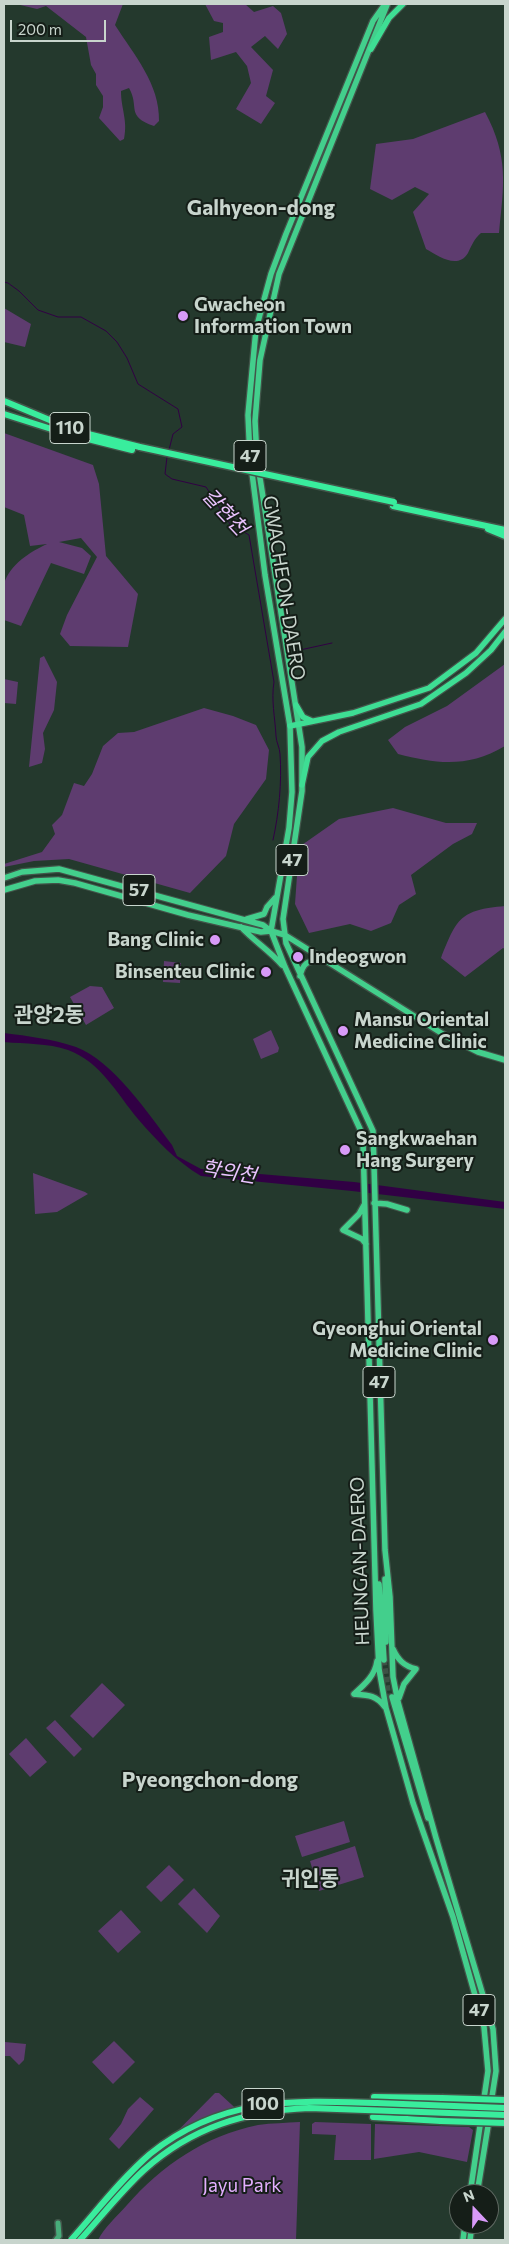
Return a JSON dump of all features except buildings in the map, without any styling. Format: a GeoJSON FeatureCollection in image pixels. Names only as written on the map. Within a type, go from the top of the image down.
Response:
{"type":"FeatureCollection","features":[{"type":"Feature","properties":{"kind":"highway"},"geometry":{"type":"LineString","coordinates":[[370,49],[389,18],[403,4]]}},
{"type":"Feature","properties":{"kind":"highway","name":"110"},"geometry":{"type":"LineString","coordinates":[[4,401],[76,430],[140,449]]}},
{"type":"Feature","properties":{"kind":"highway","name":"110"},"geometry":{"type":"LineString","coordinates":[[4,414],[82,438],[393,504],[505,530]]}},
{"type":"Feature","properties":{"kind":"highway","name":"110"},"geometry":{"type":"LineString","coordinates":[[393,504],[505,526]]}},
{"type":"Feature","properties":{"kind":"highway"},"geometry":{"type":"LineString","coordinates":[[470,522],[505,536]]}},
{"type":"Feature","properties":{"kind":"highway"},"geometry":{"type":"LineString","coordinates":[[290,726],[353,713],[429,688],[476,653],[505,620]]}},
{"type":"Feature","properties":{"kind":"highway"},"geometry":{"type":"LineString","coordinates":[[302,784],[308,758],[322,741],[339,732],[421,704],[479,662],[505,632]]}},
{"type":"Feature","properties":{"kind":"highway"},"geometry":{"type":"LineString","coordinates":[[296,705],[303,717],[314,721]]}},
{"type":"Feature","properties":{"kind":"highway"},"geometry":{"type":"LineString","coordinates":[[374,2097],[505,2100]]}},
{"type":"Feature","properties":{"kind":"highway","name":"100"},"geometry":{"type":"LineString","coordinates":[[71,2240],[134,2169],[151,2154],[187,2131],[226,2114],[249,2107],[288,2101],[505,2108]]}},
{"type":"Feature","properties":{"kind":"highway","name":"100"},"geometry":{"type":"LineString","coordinates":[[80,2240],[143,2171],[164,2154],[208,2129],[235,2119],[276,2110],[309,2108],[505,2115]]}},
{"type":"Feature","properties":{"kind":"highway"},"geometry":{"type":"LineString","coordinates":[[373,2117],[505,2123]]}},
{"type":"Feature","properties":{"kind":"main road","name":"GWACHEON-DAERO"},"geometry":{"type":"LineString","coordinates":[[271,931],[275,898],[289,828],[292,792],[290,726],[265,575],[250,457],[248,422],[253,352],[256,329],[271,274],[374,21],[387,4]]}},
{"type":"Feature","properties":{"kind":"main road","name":"GWACHEON-DAERO"},"geometry":{"type":"LineString","coordinates":[[285,935],[282,919],[302,784],[302,748],[257,459],[255,421],[260,360],[278,274],[387,4]]}},
{"type":"Feature","properties":{"kind":"main road"},"geometry":{"type":"LineString","coordinates":[[374,21],[377,21],[379,26]]}},
{"type":"Feature","properties":{"kind":"main road","name":"57"},"geometry":{"type":"LineString","coordinates":[[4,878],[32,870],[59,869],[263,925],[271,931],[285,935],[464,1046],[505,1060]]}},
{"type":"Feature","properties":{"kind":"main road","name":"57"},"geometry":{"type":"LineString","coordinates":[[4,890],[34,881],[58,880],[75,883],[188,915],[261,932],[271,931]]}},
{"type":"Feature","properties":{"kind":"main road"},"geometry":{"type":"LineString","coordinates":[[244,919],[255,918],[264,914],[275,898]]}},
{"type":"Feature","properties":{"kind":"main road"},"geometry":{"type":"LineString","coordinates":[[242,927],[251,938],[273,955],[287,972]]}},
{"type":"Feature","properties":{"kind":"main road","name":"HEUNGAN-DAERO"},"geometry":{"type":"LineString","coordinates":[[271,931],[287,972],[360,1129],[363,1141],[378,1652],[386,1708],[413,1803],[459,1937],[484,2027],[488,2052],[488,2070],[471,2184]]}},
{"type":"Feature","properties":{"kind":"main road","name":"HEUNGAN-DAERO"},"geometry":{"type":"LineString","coordinates":[[285,935],[286,943],[300,976],[369,1120],[374,1142],[374,1202],[385,1550],[390,1597],[394,1677],[398,1702],[436,1838],[493,2029],[496,2052],[492,2098],[479,2184]]}},
{"type":"Feature","properties":{"kind":"main road"},"geometry":{"type":"LineString","coordinates":[[300,976],[302,966],[307,963],[323,960]]}},
{"type":"Feature","properties":{"kind":"main road"},"geometry":{"type":"LineString","coordinates":[[364,1202],[359,1214],[343,1230],[362,1239],[366,1244]]}},
{"type":"Feature","properties":{"kind":"main road"},"geometry":{"type":"LineString","coordinates":[[374,1202],[408,1210]]}},
{"type":"Feature","properties":{"kind":"main road"},"geometry":{"type":"LineString","coordinates":[[371,1419],[381,1419]]}},
{"type":"Feature","properties":{"kind":"main road"},"geometry":{"type":"LineString","coordinates":[[372,1439],[381,1440]]}},
{"type":"Feature","properties":{"kind":"main road","name":"47"},"geometry":{"type":"LineString","coordinates":[[375,1550],[385,1660],[385,1550]]}},
{"type":"Feature","properties":{"kind":"main road"},"geometry":{"type":"LineString","coordinates":[[392,1645],[401,1662],[416,1669],[400,1690],[398,1702]]}},
{"type":"Feature","properties":{"kind":"main road"},"geometry":{"type":"LineString","coordinates":[[378,1652],[376,1668],[354,1694],[370,1695],[377,1698],[386,1708]]}},
{"type":"Feature","properties":{"kind":"main road","name":"47"},"geometry":{"type":"LineString","coordinates":[[427,1841],[390,1698],[424,1809],[436,1838]]}},
{"type":"Feature","properties":{"kind":"main road"},"geometry":{"type":"LineString","coordinates":[[56,2240],[59,2236],[58,2223]]}},
{"type":"Feature","properties":{"kind":"green space"},"geometry":{"type":"Polygon","coordinates":[[[16,4],[123,4],[115,25],[151,82],[158,107],[159,121],[154,126],[139,119],[136,115],[129,88],[121,91],[125,132],[124,139],[120,141],[99,118],[103,107],[103,96],[96,85],[96,74],[91,65],[86,37],[46,6],[37,9],[16,4]]]}},
{"type":"Feature","properties":{"kind":"green space"},"geometry":{"type":"Polygon","coordinates":[[[205,4],[245,4],[254,12],[273,6],[281,13],[287,34],[278,49],[265,36],[251,47],[273,70],[266,96],[275,103],[261,124],[236,109],[251,83],[247,66],[236,52],[211,60],[209,37],[223,32],[223,23],[214,21],[205,4]]]}},
{"type":"Feature","properties":{"kind":"green space"},"geometry":{"type":"Polygon","coordinates":[[[485,112],[498,143],[503,171],[499,233],[481,233],[464,258],[459,261],[448,260],[426,249],[413,212],[429,194],[415,187],[392,200],[370,189],[376,144],[413,139],[485,112]]]}},
{"type":"Feature","properties":{"kind":"green space"},"geometry":{"type":"Polygon","coordinates":[[[4,308],[31,324],[25,347],[4,342],[4,308]]]}},
{"type":"Feature","properties":{"kind":"green space"},"geometry":{"type":"Polygon","coordinates":[[[4,433],[93,465],[99,484],[106,556],[138,594],[128,647],[70,646],[60,634],[67,615],[97,557],[81,538],[59,542],[82,548],[91,556],[84,574],[51,563],[21,626],[4,620],[3,592],[7,577],[21,560],[47,544],[30,546],[24,515],[4,507],[4,433]]]}},
{"type":"Feature","properties":{"kind":"green space"},"geometry":{"type":"Polygon","coordinates":[[[44,656],[57,682],[54,710],[43,733],[45,749],[42,763],[29,767],[40,658],[44,656]]]}},
{"type":"Feature","properties":{"kind":"green space"},"geometry":{"type":"Polygon","coordinates":[[[505,664],[505,746],[478,758],[452,762],[439,762],[398,754],[388,740],[405,727],[447,706],[505,664]]]}},
{"type":"Feature","properties":{"kind":"green space"},"geometry":{"type":"Polygon","coordinates":[[[4,679],[18,682],[16,704],[4,703],[4,679]]]}},
{"type":"Feature","properties":{"kind":"green space"},"geometry":{"type":"Polygon","coordinates":[[[204,708],[256,725],[269,750],[266,779],[234,824],[226,856],[190,893],[69,859],[34,861],[4,867],[4,864],[42,852],[55,834],[52,825],[62,815],[74,783],[84,786],[92,774],[103,746],[118,733],[134,732],[204,708]]]}},
{"type":"Feature","properties":{"kind":"green space"},"geometry":{"type":"Polygon","coordinates":[[[393,808],[446,823],[477,823],[472,834],[453,844],[411,875],[416,894],[399,905],[391,923],[371,931],[350,924],[309,933],[295,904],[299,847],[339,819],[393,808]]]}},
{"type":"Feature","properties":{"kind":"green space"},"geometry":{"type":"Polygon","coordinates":[[[505,906],[505,949],[503,948],[465,977],[441,958],[451,934],[462,919],[478,910],[505,906]]]}},
{"type":"Feature","properties":{"kind":"green space"},"geometry":{"type":"Polygon","coordinates":[[[164,961],[181,963],[180,983],[163,982],[164,961]]]}},
{"type":"Feature","properties":{"kind":"green space"},"geometry":{"type":"Polygon","coordinates":[[[90,986],[102,987],[114,1008],[86,1025],[70,997],[90,986]]]}},
{"type":"Feature","properties":{"kind":"green space"},"geometry":{"type":"Polygon","coordinates":[[[271,1030],[279,1048],[278,1052],[261,1059],[253,1039],[271,1030]]]}},
{"type":"Feature","properties":{"kind":"green space"},"geometry":{"type":"Polygon","coordinates":[[[33,1173],[88,1194],[57,1212],[35,1214],[33,1173]]]}},
{"type":"Feature","properties":{"kind":"green space"},"geometry":{"type":"Polygon","coordinates":[[[102,1683],[125,1705],[93,1738],[70,1716],[102,1683]]]}},
{"type":"Feature","properties":{"kind":"green space"},"geometry":{"type":"Polygon","coordinates":[[[55,1720],[82,1749],[74,1757],[46,1728],[55,1720]]]}},
{"type":"Feature","properties":{"kind":"green space"},"geometry":{"type":"Polygon","coordinates":[[[26,1738],[47,1762],[30,1777],[9,1754],[26,1738]]]}},
{"type":"Feature","properties":{"kind":"green space"},"geometry":{"type":"Polygon","coordinates":[[[344,1821],[350,1842],[302,1857],[295,1836],[344,1821]]]}},
{"type":"Feature","properties":{"kind":"green space"},"geometry":{"type":"Polygon","coordinates":[[[355,1846],[364,1877],[319,1891],[310,1861],[355,1846]]]}},
{"type":"Feature","properties":{"kind":"green space"},"geometry":{"type":"Polygon","coordinates":[[[169,1865],[184,1880],[161,1902],[146,1887],[169,1865]]]}},
{"type":"Feature","properties":{"kind":"green space"},"geometry":{"type":"Polygon","coordinates":[[[194,1888],[220,1916],[207,1933],[178,1904],[194,1888]]]}},
{"type":"Feature","properties":{"kind":"green space"},"geometry":{"type":"Polygon","coordinates":[[[121,1910],[141,1932],[118,1953],[98,1931],[121,1910]]]}},
{"type":"Feature","properties":{"kind":"green space"},"geometry":{"type":"Polygon","coordinates":[[[114,2041],[135,2062],[113,2084],[92,2062],[114,2041]]]}},
{"type":"Feature","properties":{"kind":"green space"},"geometry":{"type":"Polygon","coordinates":[[[5,2042],[26,2044],[24,2060],[19,2065],[10,2056],[4,2056],[5,2042]]]}},
{"type":"Feature","properties":{"kind":"green space"},"geometry":{"type":"Polygon","coordinates":[[[215,2093],[219,2093],[244,2116],[205,2129],[145,2168],[143,2166],[215,2093]]]}},
{"type":"Feature","properties":{"kind":"green space"},"geometry":{"type":"Polygon","coordinates":[[[140,2097],[154,2109],[119,2149],[109,2139],[121,2124],[128,2109],[140,2097]]]}},
{"type":"Feature","properties":{"kind":"green space","name":"Jayu Park"},"geometry":{"type":"Polygon","coordinates":[[[300,2122],[296,2240],[98,2240],[107,2227],[155,2177],[186,2154],[202,2145],[239,2130],[258,2125],[300,2122]]]}},
{"type":"Feature","properties":{"kind":"green space"},"geometry":{"type":"Polygon","coordinates":[[[315,2122],[371,2124],[371,2160],[334,2160],[336,2135],[312,2134],[312,2124],[315,2122]]]}},
{"type":"Feature","properties":{"kind":"green space"},"geometry":{"type":"Polygon","coordinates":[[[375,2124],[469,2127],[473,2130],[467,2162],[419,2152],[374,2159],[375,2124]]]}},
{"type":"Feature","properties":{"kind":"water","name":"학의천"},"geometry":{"type":"Polygon","coordinates":[[[4,1033],[58,1042],[76,1047],[90,1054],[103,1063],[129,1089],[172,1145],[177,1156],[201,1169],[354,1182],[505,1202],[505,1209],[201,1176],[183,1164],[160,1143],[90,1062],[80,1055],[60,1048],[4,1042],[4,1033]]]}},
{"type":"Feature","properties":{"kind":"waterway","name":"갈현천"},"geometry":{"type":"LineString","coordinates":[[4,282],[19,291],[38,310],[58,317],[81,317],[106,331],[117,342],[127,358],[138,384],[178,409],[182,427],[173,434],[169,450]]}},
{"type":"Feature","properties":{"kind":"waterway","name":"갈현천"},"geometry":{"type":"LineString","coordinates":[[167,457],[165,474],[172,479],[206,487],[230,524],[249,535],[274,682],[276,738],[280,752],[280,797],[273,840]]}},
{"type":"Feature","properties":{"kind":"waterway"},"geometry":{"type":"LineString","coordinates":[[300,650],[332,643]]}},
{"type":"Feature","properties":{"kind":"tunnel"},"geometry":{"type":"LineString","coordinates":[[384,1660],[389,1699]]}},
{"type":"Feature","properties":{"kind":"place","name":"Gwacheon Information Town"},"geometry":{"type":"Point","coordinates":[183,316]}},
{"type":"Feature","properties":{"kind":"place","name":"Bang Clinic"},"geometry":{"type":"Point","coordinates":[215,940]}},
{"type":"Feature","properties":{"kind":"place","name":"Indeogwon"},"geometry":{"type":"Point","coordinates":[298,957]}},
{"type":"Feature","properties":{"kind":"place","name":"Binsenteu Clinic"},"geometry":{"type":"Point","coordinates":[266,972]}},
{"type":"Feature","properties":{"kind":"place","name":"Mansu Oriental Medicine Clinic"},"geometry":{"type":"Point","coordinates":[343,1031]}},
{"type":"Feature","properties":{"kind":"place","name":"Sangkwaehan Hang Surgery"},"geometry":{"type":"Point","coordinates":[345,1150]}},
{"type":"Feature","properties":{"kind":"place","name":"Gyeonghui Oriental Medicine Clinic"},"geometry":{"type":"Point","coordinates":[493,1340]}},
{"type":"Feature","properties":{"kind":"district","name":"Galhyeon-dong"},"geometry":{"type":"Point","coordinates":[261,208]}},
{"type":"Feature","properties":{"kind":"district","name":"관양2동"},"geometry":{"type":"Point","coordinates":[49,1015]}},
{"type":"Feature","properties":{"kind":"district","name":"Pyeongchon-dong"},"geometry":{"type":"Point","coordinates":[210,1780]}},
{"type":"Feature","properties":{"kind":"district","name":"귀인동"},"geometry":{"type":"Point","coordinates":[310,1879]}}]}
